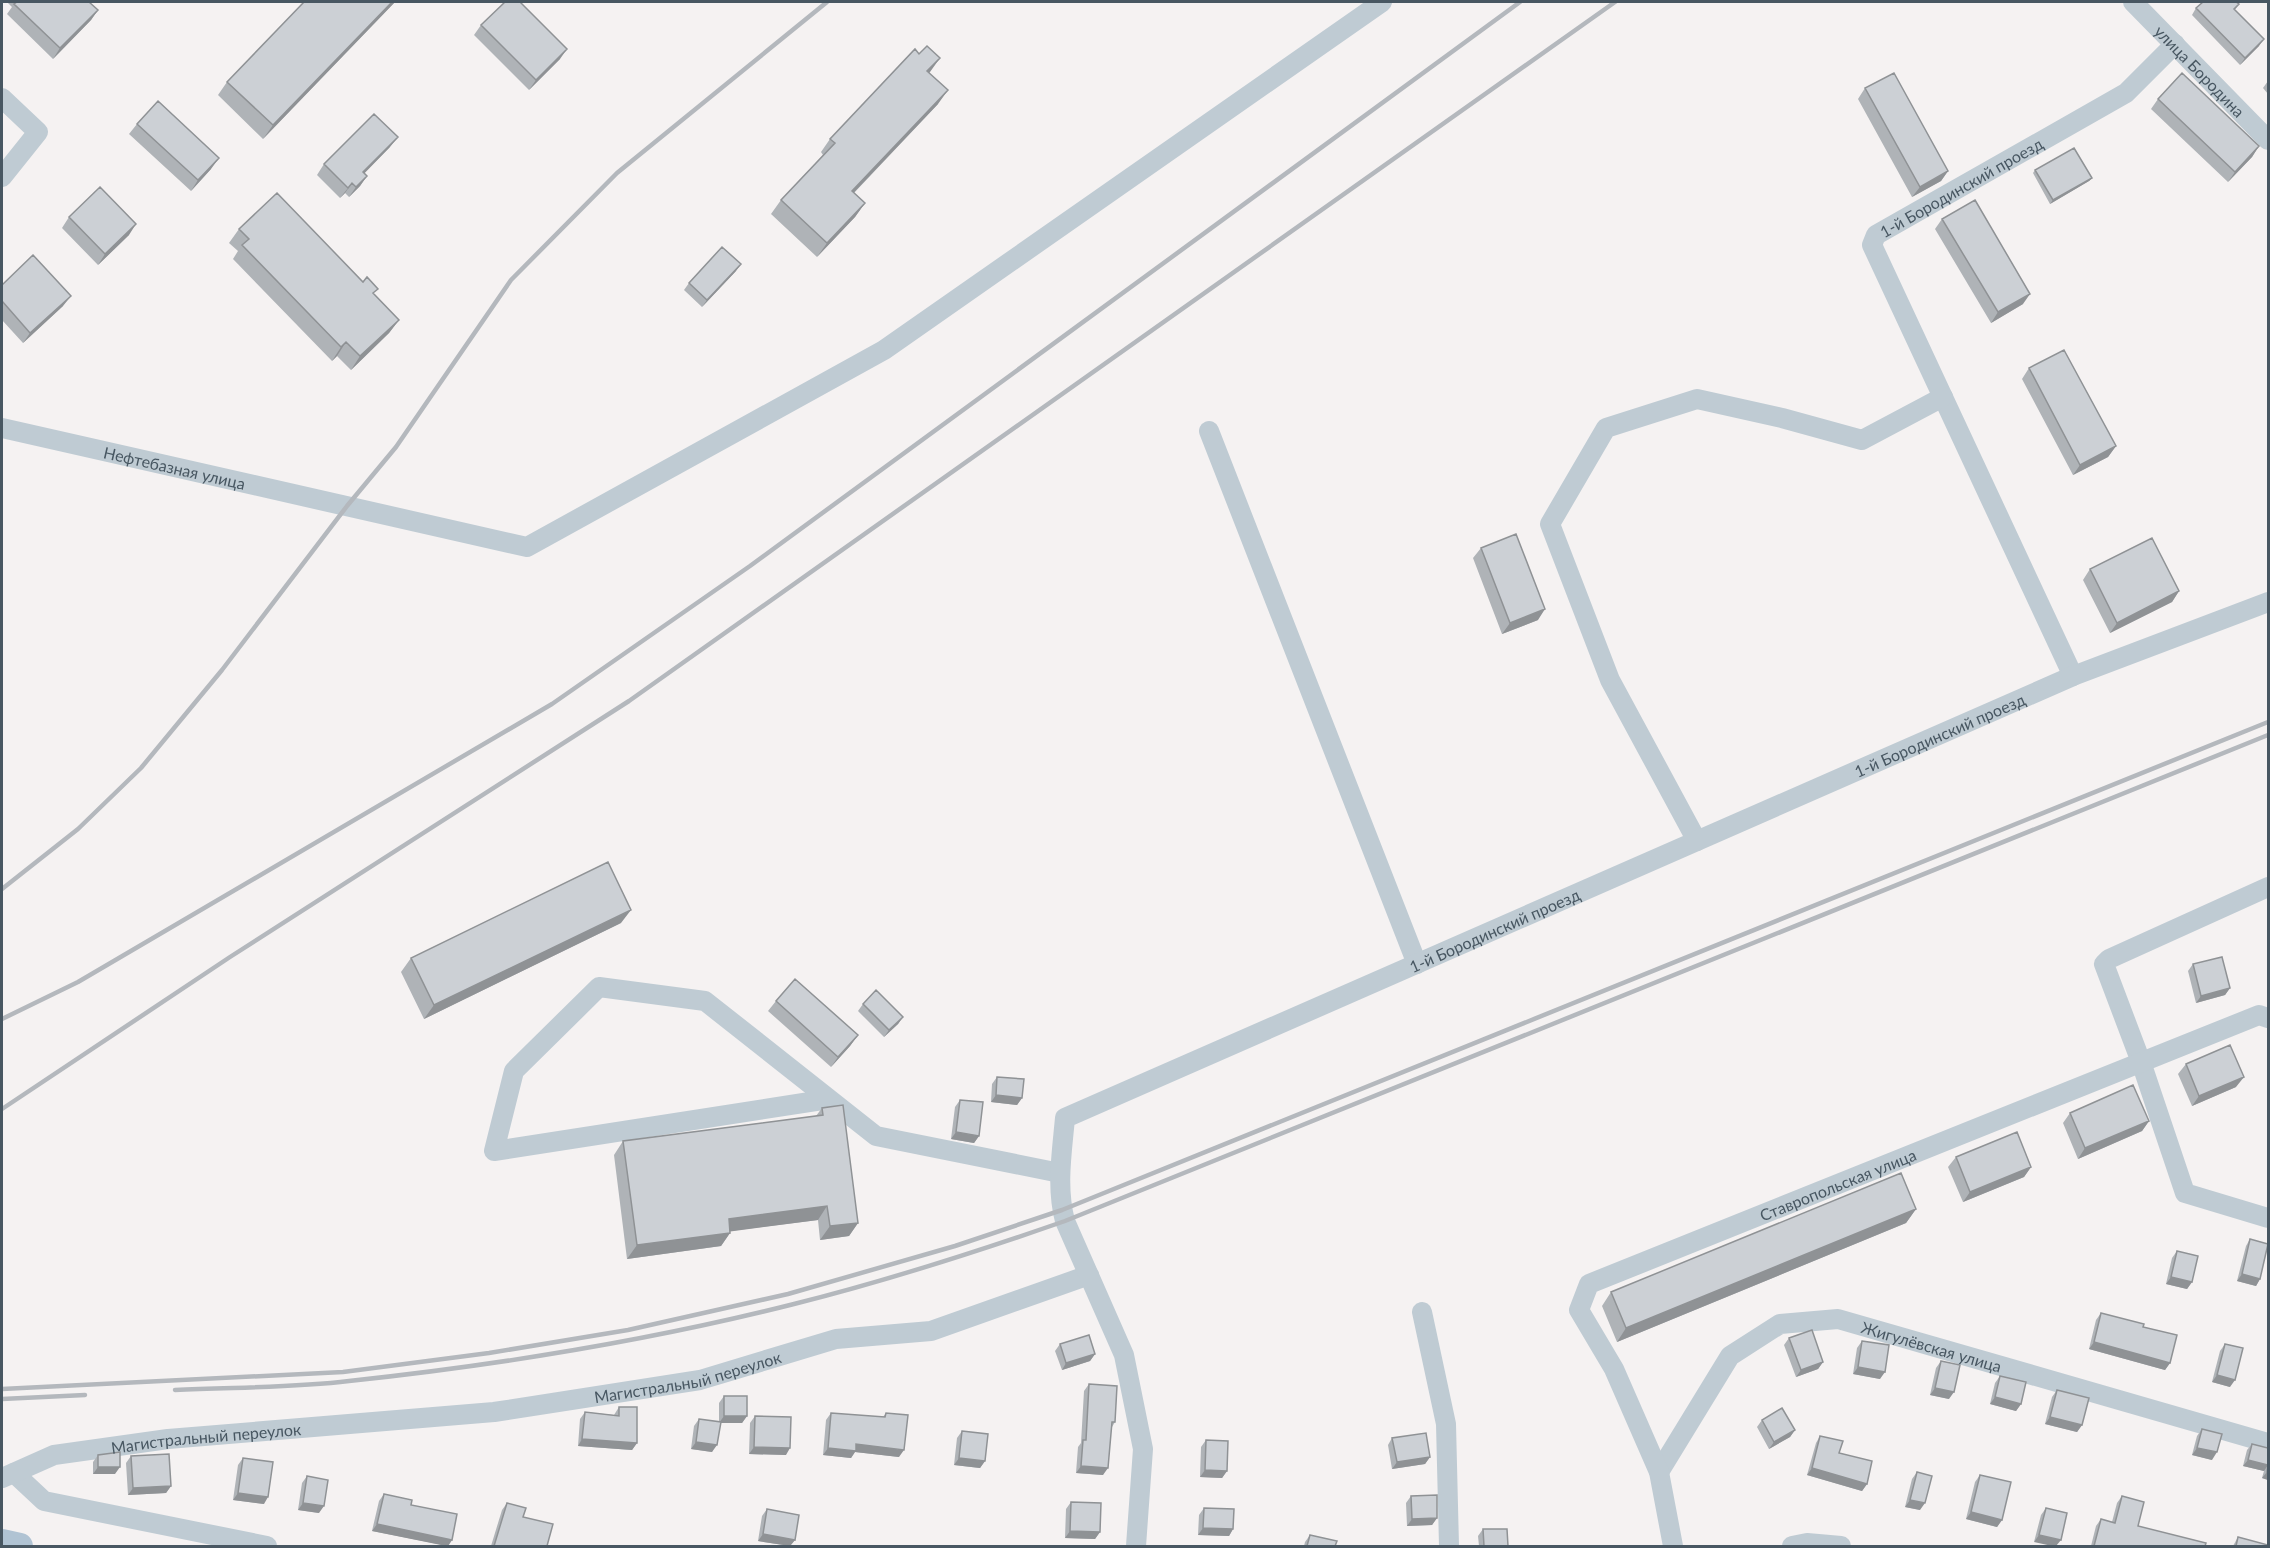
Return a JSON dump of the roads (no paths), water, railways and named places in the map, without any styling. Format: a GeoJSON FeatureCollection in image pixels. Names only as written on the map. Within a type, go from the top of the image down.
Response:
{"type":"FeatureCollection","features":[{"type":"Feature","properties":{"kind":"main road"},"geometry":{"type":"LineString","coordinates":[[2,1542],[20,1546]]}},
{"type":"Feature","properties":{"kind":"street","name":"Нефтебазная улица"},"geometry":{"type":"LineString","coordinates":[[2,428],[527,547],[884,350],[1382,2]]}},
{"type":"Feature","properties":{"kind":"street","name":"улица Бородина"},"geometry":{"type":"LineString","coordinates":[[2133,2],[2268,140]]}},
{"type":"Feature","properties":{"kind":"street","name":"1-й Бородинский проезд"},"geometry":{"type":"LineString","coordinates":[[2073,676],[1872,245],[1876,234],[2126,93],[2175,44]]}},
{"type":"Feature","properties":{"kind":"street"},"geometry":{"type":"LineString","coordinates":[[2,98],[38,132],[2,177]]}},
{"type":"Feature","properties":{"kind":"street"},"geometry":{"type":"LineString","coordinates":[[1697,841],[1610,680],[1550,524],[1606,428],[1697,399],[1782,418],[1862,440],[1943,397]]}},
{"type":"Feature","properties":{"kind":"street"},"geometry":{"type":"LineString","coordinates":[[1209,431],[1417,964]]}},
{"type":"Feature","properties":{"kind":"street","name":"1-й Бородинский проезд"},"geometry":{"type":"LineString","coordinates":[[1089,1275],[1065,1221],[1060,1173],[1065,1118],[2073,676],[2268,602]]}},
{"type":"Feature","properties":{"kind":"street"},"geometry":{"type":"LineString","coordinates":[[2268,887],[2109,959],[2104,964],[2141,1062],[2185,1193],[2268,1218]]}},
{"type":"Feature","properties":{"kind":"street"},"geometry":{"type":"LineString","coordinates":[[829,1099],[494,1151],[514,1071],[599,987],[705,1000],[876,1136],[1060,1173]]}},
{"type":"Feature","properties":{"kind":"street","name":"Ставропольская улица"},"geometry":{"type":"LineString","coordinates":[[1673,1546],[1659,1472],[1614,1369],[1579,1310],[1588,1284],[2259,1015],[2268,1018]]}},
{"type":"Feature","properties":{"kind":"street"},"geometry":{"type":"LineString","coordinates":[[1089,1275],[1124,1355],[1143,1449],[1136,1546]]}},
{"type":"Feature","properties":{"kind":"street","name":"Магистральный переулок"},"geometry":{"type":"LineString","coordinates":[[8,1475],[54,1455],[77,1451],[168,1439],[494,1412],[700,1380],[836,1339],[931,1331],[1089,1275]]}},
{"type":"Feature","properties":{"kind":"street"},"geometry":{"type":"LineString","coordinates":[[1422,1312],[1446,1424],[1449,1546]]}},
{"type":"Feature","properties":{"kind":"street","name":"Жигулёвская улица"},"geometry":{"type":"LineString","coordinates":[[1659,1472],[1730,1356],[1780,1324],[1838,1319],[2268,1443]]}},
{"type":"Feature","properties":{"kind":"street"},"geometry":{"type":"LineString","coordinates":[[8,1475],[44,1501],[267,1546]]}},
{"type":"Feature","properties":{"kind":"street"},"geometry":{"type":"LineString","coordinates":[[1792,1546],[1807,1543],[1841,1546]]}},
{"type":"Feature","properties":{"kind":"railway"},"geometry":{"type":"LineString","coordinates":[[2,889],[78,829],[141,768],[222,670],[347,506],[396,447],[511,280],[617,173],[827,2]]}},
{"type":"Feature","properties":{"kind":"railway"},"geometry":{"type":"LineString","coordinates":[[2,1019],[78,982],[552,704],[750,566],[1520,2]]}},
{"type":"Feature","properties":{"kind":"railway"},"geometry":{"type":"LineString","coordinates":[[2,1109],[230,957],[629,701],[1615,2]]}},
{"type":"Feature","properties":{"kind":"railway"},"geometry":{"type":"LineString","coordinates":[[2,1389],[343,1372],[489,1353],[628,1330],[788,1294],[955,1246],[1062,1210],[2268,722]]}},
{"type":"Feature","properties":{"kind":"railway"},"geometry":{"type":"LineString","coordinates":[[175,1390],[328,1383],[405,1375],[573,1350],[739,1317],[863,1286],[931,1266],[1065,1221],[2268,735]]}},
{"type":"Feature","properties":{"kind":"railway"},"geometry":{"type":"LineString","coordinates":[[2,1399],[85,1395]]}}]}
